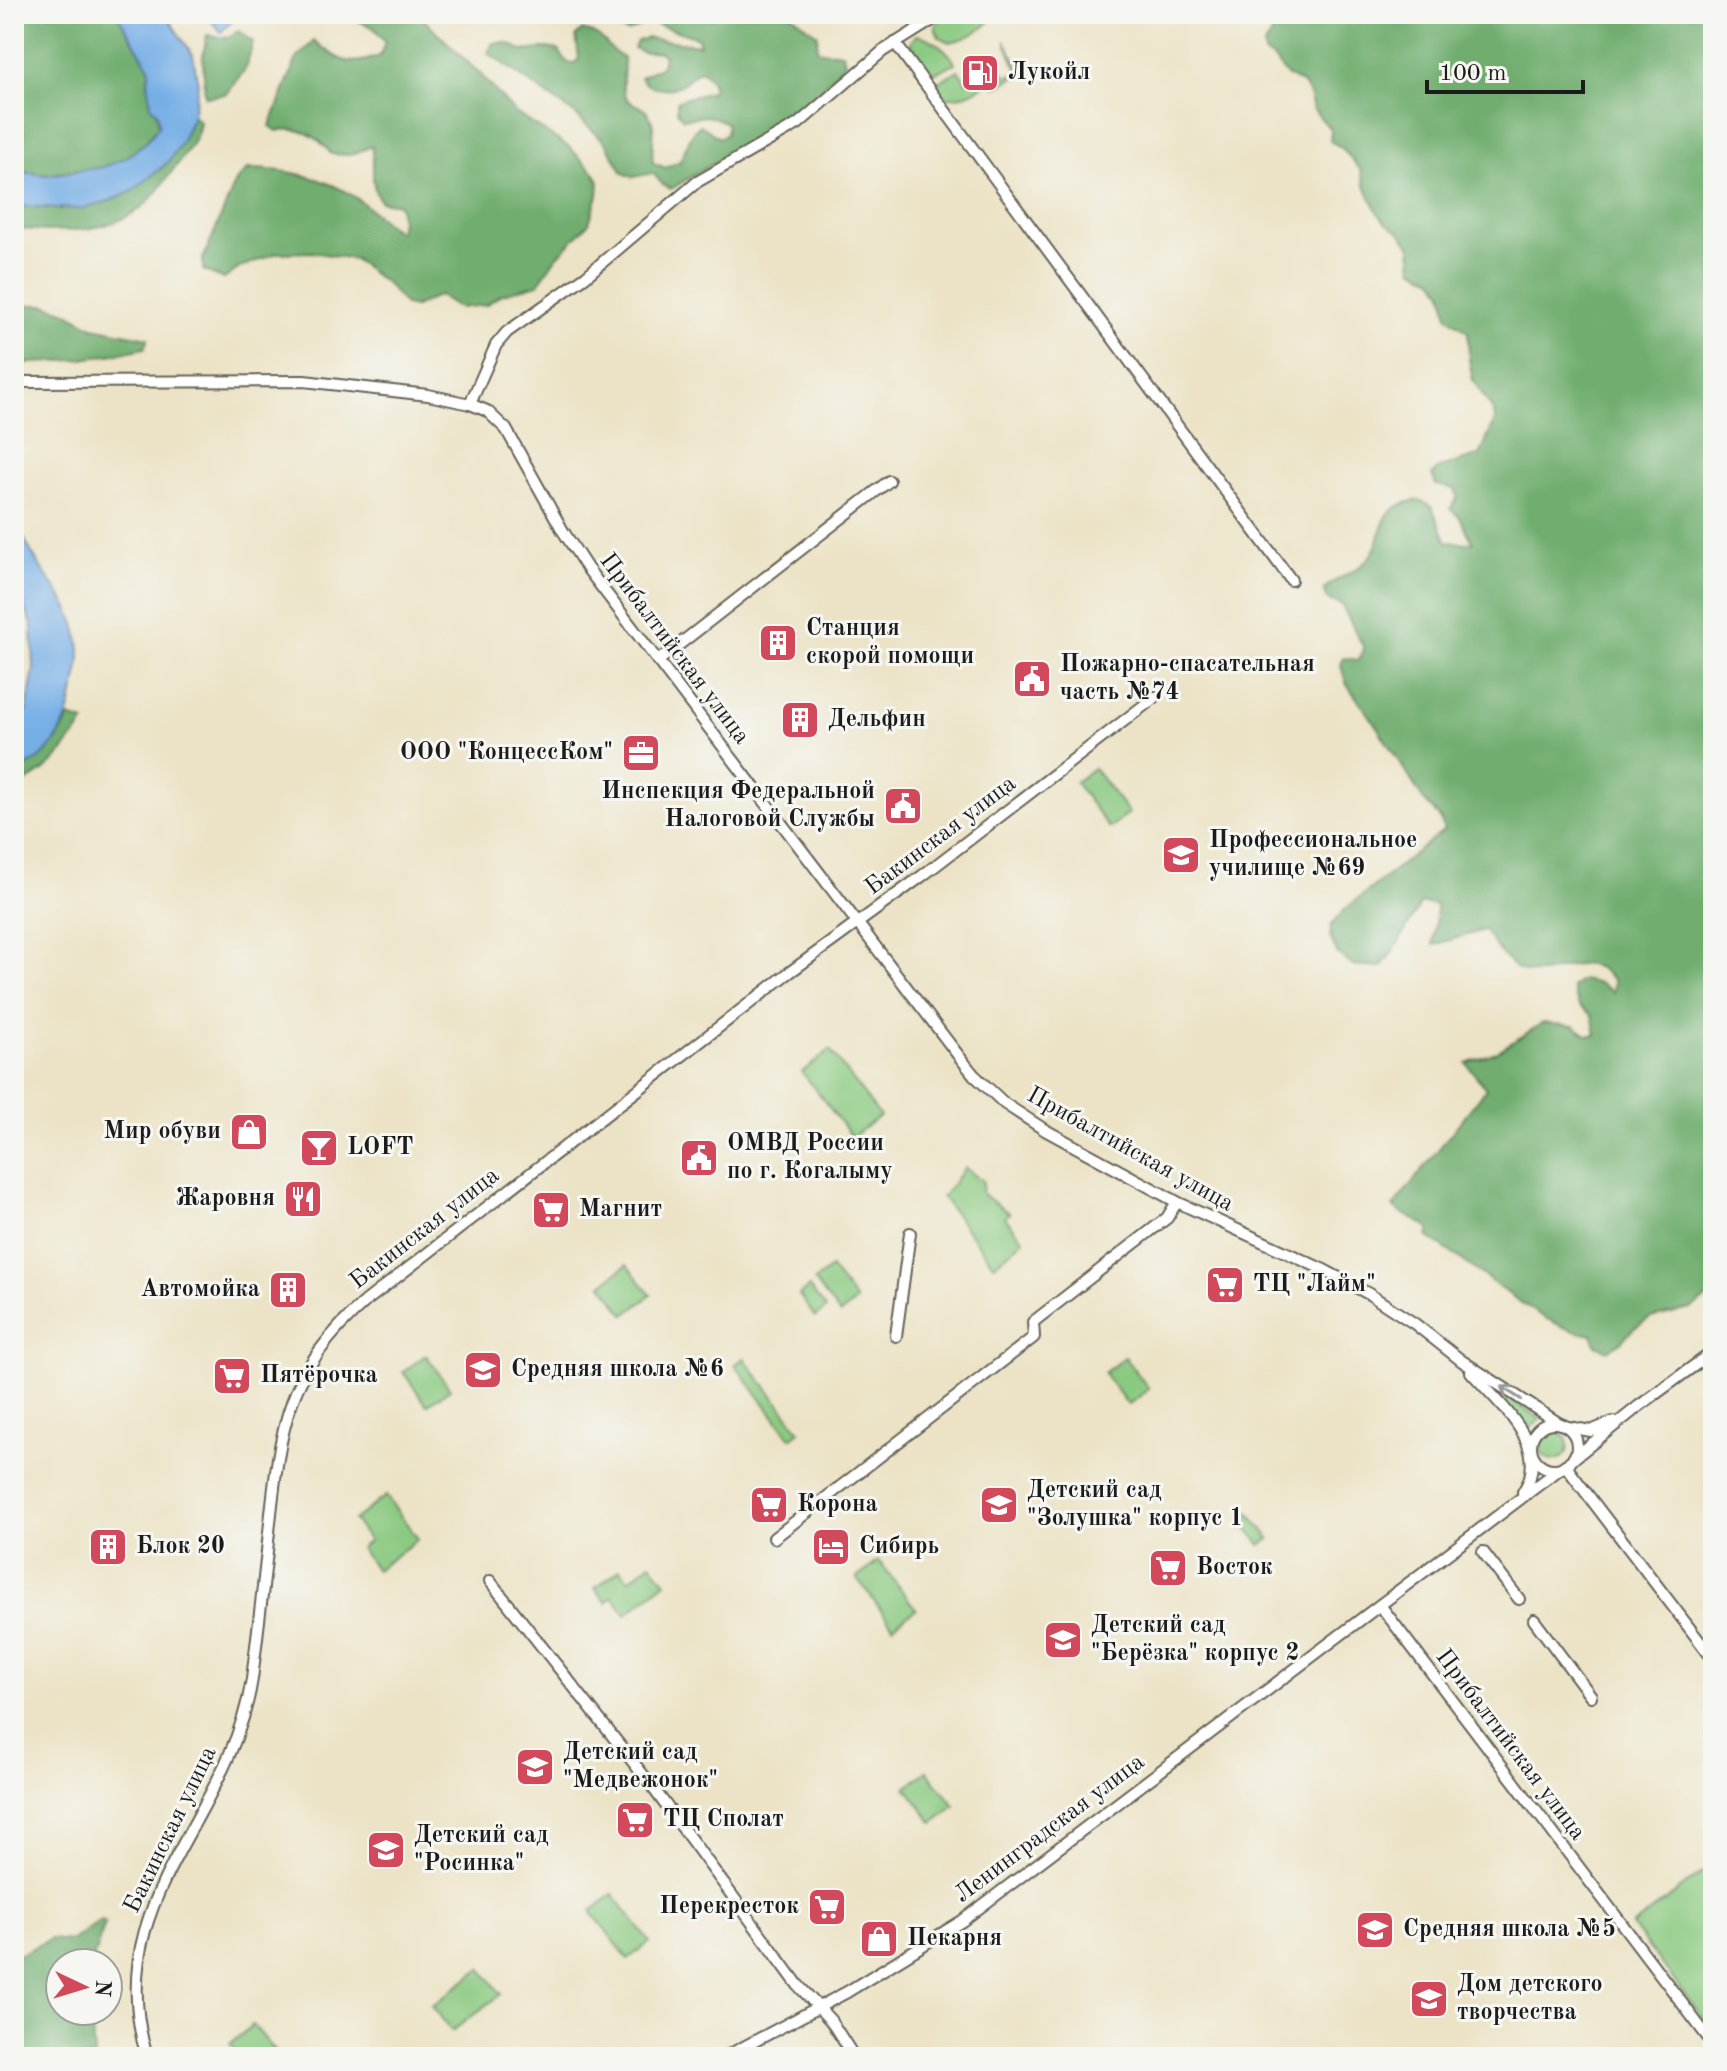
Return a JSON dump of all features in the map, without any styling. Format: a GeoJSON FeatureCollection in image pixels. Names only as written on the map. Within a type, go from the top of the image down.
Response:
{"type":"FeatureCollection","features":[{"type":"Feature","properties":{"kind":"street"},"geometry":{"type":"LineString","coordinates":[[14,382],[304,381],[416,393],[470,404],[496,345],[507,332],[585,277],[709,174],[798,124],[895,43],[942,14]]}},
{"type":"Feature","properties":{"kind":"street"},"geometry":{"type":"LineString","coordinates":[[895,43],[1291,580]]}},
{"type":"Feature","properties":{"kind":"street","name":"Прибалтийская улица"},"geometry":{"type":"LineString","coordinates":[[470,404],[487,411],[506,429],[574,549],[966,1065],[1005,1104],[1034,1124],[1177,1202],[1369,1294],[1415,1324],[1482,1378],[1562,1425]]}},
{"type":"Feature","properties":{"kind":"street"},"geometry":{"type":"LineString","coordinates":[[658,661],[889,481]]}},
{"type":"Feature","properties":{"kind":"street","name":"Бакинская улица"},"geometry":{"type":"LineString","coordinates":[[147,2057],[135,2000],[139,1945],[157,1895],[229,1758],[246,1715],[278,1448],[289,1404],[310,1363],[334,1332],[366,1301],[786,975],[1155,697]]}},
{"type":"Feature","properties":{"kind":"street"},"geometry":{"type":"LineString","coordinates":[[774,1538],[1034,1337],[1033,1322],[1167,1218],[1177,1202]]}},
{"type":"Feature","properties":{"kind":"street"},"geometry":{"type":"LineString","coordinates":[[896,1336],[910,1233]]}},
{"type":"Feature","properties":{"kind":"street"},"geometry":{"type":"LineString","coordinates":[[1380,1605],[1713,1352]]}},
{"type":"Feature","properties":{"kind":"street","name":"Прибалтийская улица"},"geometry":{"type":"LineString","coordinates":[[1482,1378],[1531,1449]]}},
{"type":"Feature","properties":{"kind":"street"},"geometry":{"type":"LineString","coordinates":[[1516,1501],[1532,1474],[1532,1437],[1539,1428],[1550,1423],[1591,1431],[1639,1406]]}},
{"type":"Feature","properties":{"kind":"street"},"geometry":{"type":"LineString","coordinates":[[1531,1449],[1535,1459],[1544,1466],[1554,1468],[1567,1464],[1575,1453],[1576,1442],[1572,1432],[1562,1425]]}},
{"type":"Feature","properties":{"kind":"street"},"geometry":{"type":"LineString","coordinates":[[1567,1464],[1713,1659]]}},
{"type":"Feature","properties":{"kind":"street"},"geometry":{"type":"LineString","coordinates":[[1483,1552],[1519,1599]]}},
{"type":"Feature","properties":{"kind":"street"},"geometry":{"type":"LineString","coordinates":[[490,1581],[648,1781],[854,2057]]}},
{"type":"Feature","properties":{"kind":"street","name":"Прибалтийская улица"},"geometry":{"type":"LineString","coordinates":[[1380,1605],[1713,2044]]}},
{"type":"Feature","properties":{"kind":"street","name":"Ленинградская улица"},"geometry":{"type":"LineString","coordinates":[[725,2057],[819,2008],[971,1915],[1380,1605]]}},
{"type":"Feature","properties":{"kind":"street"},"geometry":{"type":"LineString","coordinates":[[1534,1620],[1591,1696]]}},
{"type":"Feature","properties":{"kind":"green space"},"geometry":{"type":"Polygon","coordinates":[[[14,14],[117,14],[150,69],[151,107],[157,112],[159,126],[145,143],[125,158],[104,167],[47,175],[14,171],[14,14]]]}},
{"type":"Feature","properties":{"kind":"green space"},"geometry":{"type":"Polygon","coordinates":[[[344,14],[418,14],[514,112],[569,147],[594,172],[599,181],[598,195],[589,223],[556,258],[538,284],[500,295],[486,305],[459,308],[439,295],[415,307],[405,305],[387,284],[354,259],[312,252],[277,253],[241,267],[224,279],[203,270],[203,259],[236,181],[248,169],[290,172],[330,184],[355,197],[399,232],[399,204],[380,201],[375,187],[372,146],[350,155],[331,154],[307,134],[293,130],[277,131],[270,126],[297,58],[314,41],[352,62],[380,56],[385,41],[374,28],[344,14]]]}},
{"type":"Feature","properties":{"kind":"green space"},"geometry":{"type":"Polygon","coordinates":[[[594,14],[688,14],[704,19],[722,14],[791,14],[818,35],[817,49],[843,54],[845,62],[806,108],[671,189],[653,173],[633,177],[623,173],[606,143],[576,115],[488,53],[493,43],[505,43],[523,51],[558,50],[568,63],[574,63],[579,59],[576,36],[582,30],[590,32],[623,58],[624,93],[630,102],[647,112],[653,124],[653,163],[666,168],[680,161],[693,132],[700,125],[720,138],[726,134],[727,124],[716,118],[683,119],[677,111],[677,102],[712,91],[712,82],[702,70],[681,85],[668,89],[649,86],[640,77],[662,66],[664,56],[659,52],[642,52],[634,48],[637,41],[648,38],[700,45],[698,38],[650,22],[628,32],[597,21],[594,14]]]}},
{"type":"Feature","properties":{"kind":"green space"},"geometry":{"type":"Polygon","coordinates":[[[952,14],[993,14],[987,24],[975,33],[949,42],[939,36],[935,27],[952,14]]]}},
{"type":"Feature","properties":{"kind":"green space"},"geometry":{"type":"Polygon","coordinates":[[[1282,14],[1713,14],[1713,1294],[1691,1309],[1650,1318],[1607,1350],[1596,1345],[1592,1334],[1555,1323],[1513,1297],[1435,1242],[1428,1236],[1430,1230],[1426,1227],[1393,1207],[1486,1089],[1466,1063],[1496,1052],[1543,1023],[1574,1026],[1587,1035],[1596,1035],[1592,1015],[1579,1006],[1572,987],[1582,980],[1601,984],[1613,992],[1614,981],[1599,968],[1589,965],[1528,973],[1513,966],[1484,930],[1433,945],[1437,905],[1421,903],[1381,967],[1352,965],[1338,954],[1330,937],[1331,926],[1343,911],[1444,830],[1440,818],[1425,802],[1347,685],[1341,666],[1343,658],[1359,660],[1364,648],[1341,604],[1328,600],[1324,589],[1366,561],[1378,542],[1387,516],[1404,503],[1420,500],[1432,507],[1447,542],[1473,543],[1460,517],[1450,509],[1458,497],[1455,489],[1436,485],[1432,474],[1440,468],[1480,455],[1495,421],[1494,412],[1473,380],[1468,332],[1448,317],[1443,292],[1434,279],[1413,268],[1411,247],[1400,232],[1378,213],[1361,170],[1341,147],[1330,141],[1331,130],[1313,109],[1302,83],[1287,76],[1273,58],[1265,54],[1264,45],[1282,14]]]}},
{"type":"Feature","properties":{"kind":"green space"},"geometry":{"type":"Polygon","coordinates":[[[239,31],[253,42],[246,68],[226,94],[205,97],[203,56],[207,35],[226,38],[239,31]]]}},
{"type":"Feature","properties":{"kind":"green space"},"geometry":{"type":"Polygon","coordinates":[[[916,35],[938,44],[955,63],[937,72],[926,69],[910,43],[916,35]]]}},
{"type":"Feature","properties":{"kind":"green space"},"geometry":{"type":"Polygon","coordinates":[[[1005,41],[1023,73],[996,87],[993,81],[960,96],[941,94],[937,83],[958,70],[966,82],[977,77],[980,82],[1004,72],[1007,77],[1018,71],[1005,41]]]}},
{"type":"Feature","properties":{"kind":"green space"},"geometry":{"type":"Polygon","coordinates":[[[193,116],[200,122],[190,148],[150,200],[127,217],[80,230],[14,228],[14,206],[61,209],[131,192],[167,163],[181,143],[193,116]]]}},
{"type":"Feature","properties":{"kind":"green space"},"geometry":{"type":"Polygon","coordinates":[[[14,305],[47,305],[93,327],[148,338],[145,348],[129,352],[14,364],[14,305]]]}},
{"type":"Feature","properties":{"kind":"green space"},"geometry":{"type":"Polygon","coordinates":[[[69,717],[85,722],[46,769],[14,786],[14,773],[47,751],[69,717]]]}},
{"type":"Feature","properties":{"kind":"green space"},"geometry":{"type":"Polygon","coordinates":[[[1094,768],[1129,813],[1109,828],[1075,782],[1094,768]]]}},
{"type":"Feature","properties":{"kind":"green space"},"geometry":{"type":"Polygon","coordinates":[[[830,1050],[880,1116],[852,1137],[802,1072],[830,1050]]]}},
{"type":"Feature","properties":{"kind":"green space"},"geometry":{"type":"Polygon","coordinates":[[[965,1168],[983,1181],[982,1194],[1009,1213],[1005,1218],[1024,1240],[994,1265],[942,1197],[965,1168]]]}},
{"type":"Feature","properties":{"kind":"green space"},"geometry":{"type":"Polygon","coordinates":[[[627,1265],[651,1295],[625,1315],[602,1284],[627,1265]]]}},
{"type":"Feature","properties":{"kind":"green space"},"geometry":{"type":"Polygon","coordinates":[[[831,1268],[856,1301],[840,1314],[814,1281],[831,1268]]]}},
{"type":"Feature","properties":{"kind":"green space"},"geometry":{"type":"Polygon","coordinates":[[[809,1287],[826,1309],[815,1317],[799,1295],[809,1287]]]}},
{"type":"Feature","properties":{"kind":"green space"},"geometry":{"type":"Polygon","coordinates":[[[426,1355],[450,1389],[427,1405],[403,1372],[426,1355]]]}},
{"type":"Feature","properties":{"kind":"green space"},"geometry":{"type":"Polygon","coordinates":[[[1125,1357],[1149,1389],[1128,1405],[1104,1373],[1125,1357]]]}},
{"type":"Feature","properties":{"kind":"green space"},"geometry":{"type":"Polygon","coordinates":[[[744,1358],[800,1431],[791,1438],[735,1365],[744,1358]]]}},
{"type":"Feature","properties":{"kind":"green space"},"geometry":{"type":"Polygon","coordinates":[[[1495,1390],[1541,1419],[1527,1431],[1495,1390]]]}},
{"type":"Feature","properties":{"kind":"green space"},"geometry":{"type":"Polygon","coordinates":[[[1554,1432],[1564,1436],[1568,1446],[1564,1456],[1554,1460],[1544,1456],[1540,1446],[1544,1436],[1554,1432]]]}},
{"type":"Feature","properties":{"kind":"green space"},"geometry":{"type":"Polygon","coordinates":[[[386,1496],[418,1539],[376,1570],[360,1548],[369,1541],[354,1520],[386,1496]]]}},
{"type":"Feature","properties":{"kind":"green space"},"geometry":{"type":"Polygon","coordinates":[[[1249,1512],[1270,1539],[1261,1545],[1240,1519],[1249,1512]]]}},
{"type":"Feature","properties":{"kind":"green space"},"geometry":{"type":"Polygon","coordinates":[[[879,1561],[916,1609],[893,1626],[857,1578],[879,1561]]]}},
{"type":"Feature","properties":{"kind":"green space"},"geometry":{"type":"Polygon","coordinates":[[[651,1563],[666,1582],[626,1614],[613,1597],[606,1602],[595,1588],[620,1569],[629,1580],[651,1563]]]}},
{"type":"Feature","properties":{"kind":"green space"},"geometry":{"type":"Polygon","coordinates":[[[927,1771],[955,1806],[933,1823],[906,1787],[927,1771]]]}},
{"type":"Feature","properties":{"kind":"green space"},"geometry":{"type":"Polygon","coordinates":[[[1713,1864],[1713,2031],[1632,1926],[1713,1864]]]}},
{"type":"Feature","properties":{"kind":"green space"},"geometry":{"type":"Polygon","coordinates":[[[613,1894],[650,1942],[628,1959],[591,1911],[613,1894]]]}},
{"type":"Feature","properties":{"kind":"green space"},"geometry":{"type":"Polygon","coordinates":[[[101,1920],[105,1923],[97,1947],[44,1947],[44,2027],[92,2027],[94,2057],[14,2057],[14,1957],[50,1939],[71,1941],[101,1920]]]}},
{"type":"Feature","properties":{"kind":"green space"},"geometry":{"type":"Polygon","coordinates":[[[481,1968],[501,1994],[452,2031],[432,2006],[481,1968]]]}},
{"type":"Feature","properties":{"kind":"green space"},"geometry":{"type":"Polygon","coordinates":[[[253,2025],[280,2057],[241,2057],[230,2044],[253,2025]]]}},
{"type":"Feature","properties":{"kind":"water"},"geometry":{"type":"Polygon","coordinates":[[[117,14],[165,14],[193,55],[198,84],[193,116],[181,143],[167,163],[131,192],[109,201],[80,209],[14,206],[14,171],[47,175],[104,167],[125,158],[145,143],[159,126],[157,112],[151,107],[150,69],[117,14]]]}},
{"type":"Feature","properties":{"kind":"water"},"geometry":{"type":"Polygon","coordinates":[[[205,14],[233,14],[233,20],[221,32],[205,14]]]}},
{"type":"Feature","properties":{"kind":"water"},"geometry":{"type":"Polygon","coordinates":[[[14,520],[71,614],[80,657],[69,712],[60,734],[36,760],[14,773],[14,730],[27,710],[34,668],[32,624],[14,585],[14,520]]]}},
{"type":"Feature","properties":{"kind":"place","name":"Лукойл"},"geometry":{"type":"Point","coordinates":[980,73]}},
{"type":"Feature","properties":{"kind":"place","name":"Станция скорой помощи"},"geometry":{"type":"Point","coordinates":[778,643]}},
{"type":"Feature","properties":{"kind":"place","name":"Пожарно-спасательная часть №74"},"geometry":{"type":"Point","coordinates":[1032,679]}},
{"type":"Feature","properties":{"kind":"place","name":"Дельфин"},"geometry":{"type":"Point","coordinates":[800,720]}},
{"type":"Feature","properties":{"kind":"place","name":"ООО \"КонцессКом\""},"geometry":{"type":"Point","coordinates":[641,753]}},
{"type":"Feature","properties":{"kind":"place","name":"Инспекция Федеральной Налоговой Службы"},"geometry":{"type":"Point","coordinates":[903,806]}},
{"type":"Feature","properties":{"kind":"place","name":"Профессиональное училище №69"},"geometry":{"type":"Point","coordinates":[1181,855]}},
{"type":"Feature","properties":{"kind":"place","name":"Мир обуви"},"geometry":{"type":"Point","coordinates":[249,1132]}},
{"type":"Feature","properties":{"kind":"place","name":"LOFT"},"geometry":{"type":"Point","coordinates":[319,1148]}},
{"type":"Feature","properties":{"kind":"place","name":"ОМВД России по г. Когалыму"},"geometry":{"type":"Point","coordinates":[699,1158]}},
{"type":"Feature","properties":{"kind":"place","name":"Жаровня"},"geometry":{"type":"Point","coordinates":[303,1199]}},
{"type":"Feature","properties":{"kind":"place","name":"Магнит"},"geometry":{"type":"Point","coordinates":[551,1210]}},
{"type":"Feature","properties":{"kind":"place","name":"ТЦ \"Лайм\""},"geometry":{"type":"Point","coordinates":[1225,1285]}},
{"type":"Feature","properties":{"kind":"place","name":"Автомойка"},"geometry":{"type":"Point","coordinates":[288,1290]}},
{"type":"Feature","properties":{"kind":"place","name":"Средняя школа №6"},"geometry":{"type":"Point","coordinates":[483,1370]}},
{"type":"Feature","properties":{"kind":"place","name":"Пятёрочка"},"geometry":{"type":"Point","coordinates":[232,1376]}},
{"type":"Feature","properties":{"kind":"place","name":"Корона"},"geometry":{"type":"Point","coordinates":[769,1505]}},
{"type":"Feature","properties":{"kind":"place","name":"Детский сад \"Золушка\" корпус 1"},"geometry":{"type":"Point","coordinates":[999,1505]}},
{"type":"Feature","properties":{"kind":"place","name":"Блок 20"},"geometry":{"type":"Point","coordinates":[108,1547]}},
{"type":"Feature","properties":{"kind":"place","name":"Сибирь"},"geometry":{"type":"Point","coordinates":[831,1547]}},
{"type":"Feature","properties":{"kind":"place","name":"Восток"},"geometry":{"type":"Point","coordinates":[1168,1568]}},
{"type":"Feature","properties":{"kind":"place","name":"Детский сад \"Берёзка\" корпус 2"},"geometry":{"type":"Point","coordinates":[1063,1640]}},
{"type":"Feature","properties":{"kind":"place","name":"Детский сад \"Медвежонок\""},"geometry":{"type":"Point","coordinates":[535,1767]}},
{"type":"Feature","properties":{"kind":"place","name":"ТЦ Сполат"},"geometry":{"type":"Point","coordinates":[635,1820]}},
{"type":"Feature","properties":{"kind":"place","name":"Детский сад \"Росинка\""},"geometry":{"type":"Point","coordinates":[386,1850]}},
{"type":"Feature","properties":{"kind":"place","name":"Перекресток"},"geometry":{"type":"Point","coordinates":[827,1907]}},
{"type":"Feature","properties":{"kind":"place","name":"Средняя школа №5"},"geometry":{"type":"Point","coordinates":[1375,1930]}},
{"type":"Feature","properties":{"kind":"place","name":"Пекарня"},"geometry":{"type":"Point","coordinates":[879,1939]}},
{"type":"Feature","properties":{"kind":"place","name":"Дом детского творчества"},"geometry":{"type":"Point","coordinates":[1429,1999]}}]}
